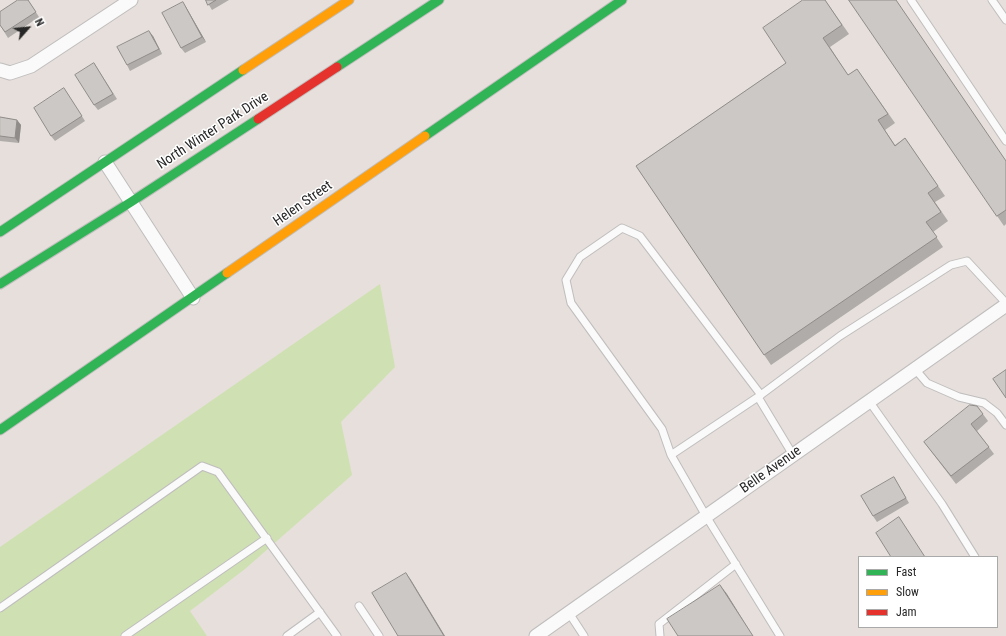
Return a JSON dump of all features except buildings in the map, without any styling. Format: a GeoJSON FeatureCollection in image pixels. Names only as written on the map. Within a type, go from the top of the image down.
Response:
{"type":"FeatureCollection","features":[{"type":"Feature","properties":{"kind":"street"},"geometry":{"type":"LineString","coordinates":[[0,70],[10,73],[31,66],[131,0]]}},
{"type":"Feature","properties":{"kind":"street"},"geometry":{"type":"LineString","coordinates":[[0,232],[348,0]]}},
{"type":"Feature","properties":{"kind":"street","name":"North Winter Park Drive"},"geometry":{"type":"LineString","coordinates":[[0,284],[131,202],[439,0]]}},
{"type":"Feature","properties":{"kind":"street","name":"Helen Street"},"geometry":{"type":"LineString","coordinates":[[0,430],[622,0]]}},
{"type":"Feature","properties":{"kind":"street"},"geometry":{"type":"LineString","coordinates":[[105,162],[193,298]]}},
{"type":"Feature","properties":{"kind":"street","name":"Belle Avenue"},"geometry":{"type":"LineString","coordinates":[[536,636],[1006,304]]}},
{"type":"Feature","properties":{"kind":"lane"},"geometry":{"type":"LineString","coordinates":[[910,0],[1006,141]]}},
{"type":"Feature","properties":{"kind":"lane"},"geometry":{"type":"LineString","coordinates":[[992,0],[1006,20]]}},
{"type":"Feature","properties":{"kind":"lane"},"geometry":{"type":"LineString","coordinates":[[780,636],[706,516],[671,455],[662,429],[571,303],[566,280],[580,257],[622,228],[640,236],[759,396],[793,455]]}},
{"type":"Feature","properties":{"kind":"lane"},"geometry":{"type":"LineString","coordinates":[[671,455],[759,396],[840,336],[951,265],[967,261],[1006,304]]}},
{"type":"Feature","properties":{"kind":"lane"},"geometry":{"type":"LineString","coordinates":[[915,369],[927,383],[959,397],[984,403],[997,413],[1006,425]]}},
{"type":"Feature","properties":{"kind":"lane"},"geometry":{"type":"LineString","coordinates":[[869,401],[942,504],[974,556]]}},
{"type":"Feature","properties":{"kind":"lane"},"geometry":{"type":"LineString","coordinates":[[0,608],[202,466],[218,472],[338,636]]}},
{"type":"Feature","properties":{"kind":"lane"},"geometry":{"type":"LineString","coordinates":[[125,636],[267,538]]}},
{"type":"Feature","properties":{"kind":"lane"},"geometry":{"type":"LineString","coordinates":[[660,636],[659,624],[736,564]]}},
{"type":"Feature","properties":{"kind":"lane"},"geometry":{"type":"LineString","coordinates":[[360,606],[379,636]]}},
{"type":"Feature","properties":{"kind":"lane"},"geometry":{"type":"LineString","coordinates":[[287,636],[320,612]]}},
{"type":"Feature","properties":{"kind":"lane"},"geometry":{"type":"LineString","coordinates":[[568,613],[584,636]]}},
{"type":"Feature","properties":{"kind":"green space"},"geometry":{"type":"Polygon","coordinates":[[[380,284],[395,367],[341,422],[352,475],[245,569],[190,611],[207,636],[0,636],[0,547],[380,284]]]}},
{"type":"Feature","properties":{"kind":"traffic: fast"},"geometry":{"type":"LineString","coordinates":[[337,67],[439,0]]}},
{"type":"Feature","properties":{"kind":"traffic: fast"},"geometry":{"type":"LineString","coordinates":[[425,136],[622,0]]}},
{"type":"Feature","properties":{"kind":"traffic: fast"},"geometry":{"type":"LineString","coordinates":[[0,232],[243,70]]}},
{"type":"Feature","properties":{"kind":"traffic: fast"},"geometry":{"type":"LineString","coordinates":[[0,284],[131,202],[258,119]]}},
{"type":"Feature","properties":{"kind":"traffic: fast"},"geometry":{"type":"LineString","coordinates":[[0,430],[227,273]]}},
{"type":"Feature","properties":{"kind":"traffic: slow"},"geometry":{"type":"LineString","coordinates":[[243,70],[349,0]]}},
{"type":"Feature","properties":{"kind":"traffic: slow"},"geometry":{"type":"LineString","coordinates":[[227,273],[425,136]]}},
{"type":"Feature","properties":{"kind":"traffic: jam"},"geometry":{"type":"LineString","coordinates":[[258,119],[337,67]]}}]}
